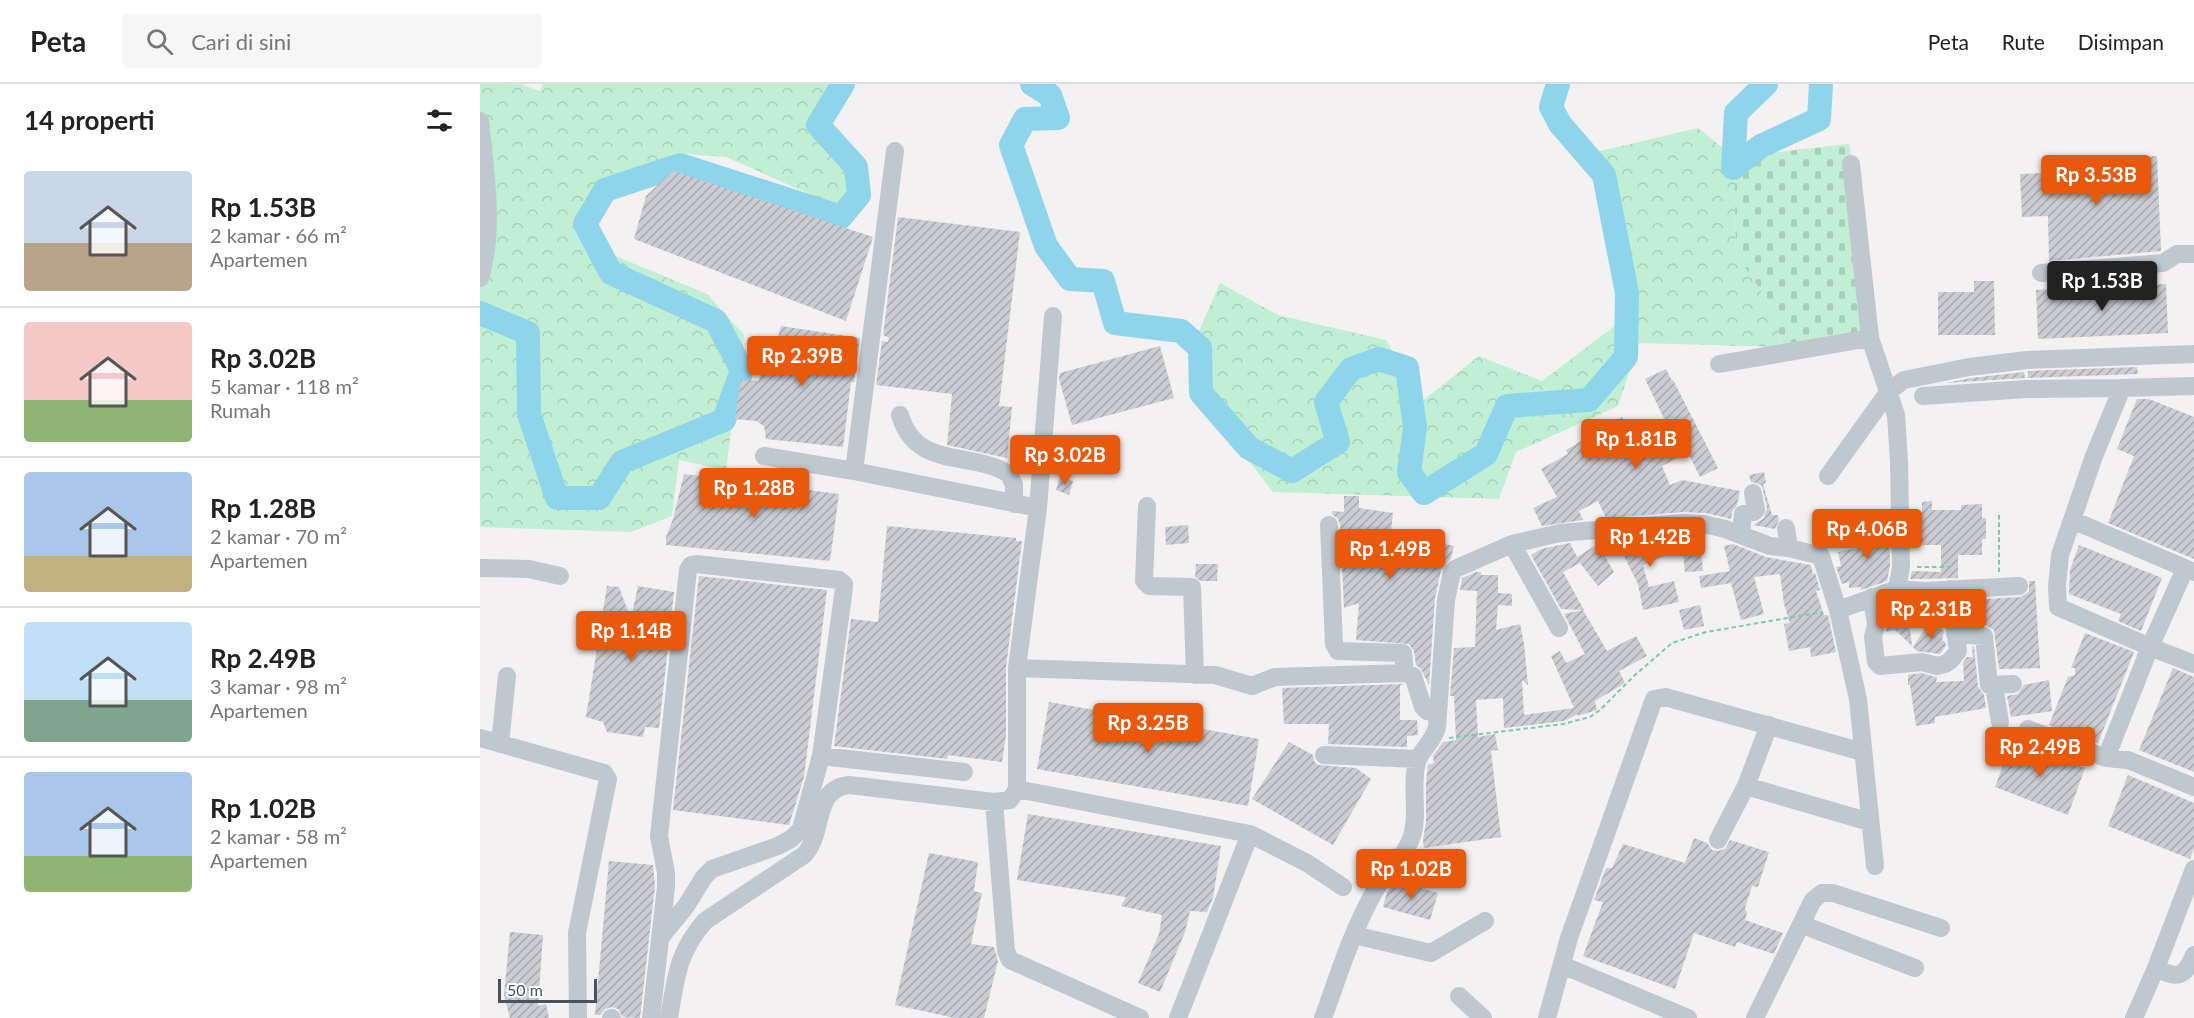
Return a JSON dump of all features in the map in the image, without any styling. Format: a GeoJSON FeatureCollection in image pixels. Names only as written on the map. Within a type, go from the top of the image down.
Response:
{"type":"FeatureCollection","features":[{"type":"Feature","properties":{"kind":"street"},"geometry":{"type":"LineString","coordinates":[[480,121],[487,197],[486,236],[480,278]]}},
{"type":"Feature","properties":{"kind":"street"},"geometry":{"type":"LineString","coordinates":[[854,471],[895,151]]}},
{"type":"Feature","properties":{"kind":"street"},"geometry":{"type":"LineString","coordinates":[[1851,164],[1870,338],[1896,415],[1900,567],[1896,589]]}},
{"type":"Feature","properties":{"kind":"street"},"geometry":{"type":"LineString","coordinates":[[2042,273],[2163,263],[2177,254],[2194,254]]}},
{"type":"Feature","properties":{"kind":"street"},"geometry":{"type":"LineString","coordinates":[[669,1018],[679,962],[695,933],[705,921],[811,848],[827,795],[837,786],[849,785],[994,802],[1010,800],[1017,789],[1017,668],[1038,508],[1053,316]]}},
{"type":"Feature","properties":{"kind":"street"},"geometry":{"type":"LineString","coordinates":[[1719,364],[1870,338]]}},
{"type":"Feature","properties":{"kind":"street"},"geometry":{"type":"LineString","coordinates":[[1828,476],[1889,391],[1904,380],[1992,364],[2194,354]]}},
{"type":"Feature","properties":{"kind":"street"},"geometry":{"type":"LineString","coordinates":[[1923,396],[2026,389],[2194,386]]}},
{"type":"Feature","properties":{"kind":"street"},"geometry":{"type":"LineString","coordinates":[[2122,388],[2094,456],[2060,555],[2057,586],[2058,607],[2150,647],[2194,663]]}},
{"type":"Feature","properties":{"kind":"street"},"geometry":{"type":"LineString","coordinates":[[900,415],[910,438],[917,445],[930,451],[1009,474],[1014,485],[1014,504]]}},
{"type":"Feature","properties":{"kind":"street"},"geometry":{"type":"LineString","coordinates":[[764,456],[854,471],[1038,508]]}},
{"type":"Feature","properties":{"kind":"street"},"geometry":{"type":"LineString","coordinates":[[1741,534],[1743,514],[1756,511],[1753,494]]}},
{"type":"Feature","properties":{"kind":"street"},"geometry":{"type":"LineString","coordinates":[[1147,507],[1144,582],[1149,586],[1188,586],[1192,588],[1196,675]]}},
{"type":"Feature","properties":{"kind":"street"},"geometry":{"type":"LineString","coordinates":[[2072,520],[2190,570],[2150,647],[2106,758]]}},
{"type":"Feature","properties":{"kind":"street"},"geometry":{"type":"LineString","coordinates":[[1323,1018],[1354,934],[1378,885],[1402,856],[1411,840],[1414,829],[1417,759],[1432,740],[1437,727],[1446,600],[1452,572],[1455,568],[1512,544],[1560,533],[1683,523],[1704,524],[1741,534],[1770,546],[1821,556],[1838,609],[1858,699],[1875,866]]}},
{"type":"Feature","properties":{"kind":"street"},"geometry":{"type":"LineString","coordinates":[[1329,525],[1336,649],[1338,651],[1403,653],[1405,673]]}},
{"type":"Feature","properties":{"kind":"street"},"geometry":{"type":"LineString","coordinates":[[1786,528],[1789,548]]}},
{"type":"Feature","properties":{"kind":"street"},"geometry":{"type":"LineString","coordinates":[[1512,544],[1559,628]]}},
{"type":"Feature","properties":{"kind":"street"},"geometry":{"type":"LineString","coordinates":[[651,1018],[666,873],[659,836],[688,570],[691,565],[839,580],[844,584],[821,756],[801,829],[778,846],[712,869],[660,938]]}},
{"type":"Feature","properties":{"kind":"street"},"geometry":{"type":"LineString","coordinates":[[480,568],[529,569],[560,576]]}},
{"type":"Feature","properties":{"kind":"street"},"geometry":{"type":"LineString","coordinates":[[1838,609],[1896,589],[1924,591],[2010,586]]}},
{"type":"Feature","properties":{"kind":"street"},"geometry":{"type":"LineString","coordinates":[[1872,597],[1876,625],[1873,637],[1876,662],[1880,666],[1922,662],[1937,666],[1945,664],[1958,651],[1950,590]]}},
{"type":"Feature","properties":{"kind":"street"},"geometry":{"type":"LineString","coordinates":[[1955,634],[1984,636],[1988,683],[1990,686],[2013,684]]}},
{"type":"Feature","properties":{"kind":"street"},"geometry":{"type":"LineString","coordinates":[[1017,668],[1215,675],[1252,686],[1275,677],[1405,673],[1413,676],[1422,707],[1438,714]]}},
{"type":"Feature","properties":{"kind":"street"},"geometry":{"type":"LineString","coordinates":[[500,744],[507,676]]}},
{"type":"Feature","properties":{"kind":"street"},"geometry":{"type":"LineString","coordinates":[[1995,686],[2000,722]]}},
{"type":"Feature","properties":{"kind":"street"},"geometry":{"type":"LineString","coordinates":[[1547,1018],[1569,938],[1654,699],[1665,697],[1863,752]]}},
{"type":"Feature","properties":{"kind":"street"},"geometry":{"type":"LineString","coordinates":[[1718,840],[1746,786],[1769,725]]}},
{"type":"Feature","properties":{"kind":"street"},"geometry":{"type":"LineString","coordinates":[[2028,729],[2106,758],[2127,760],[2194,787]]}},
{"type":"Feature","properties":{"kind":"street"},"geometry":{"type":"LineString","coordinates":[[480,738],[604,772],[608,779],[577,933],[578,1018]]}},
{"type":"Feature","properties":{"kind":"street"},"geometry":{"type":"LineString","coordinates":[[1324,755],[1417,759]]}},
{"type":"Feature","properties":{"kind":"street"},"geometry":{"type":"LineString","coordinates":[[821,756],[964,772]]}},
{"type":"Feature","properties":{"kind":"street"},"geometry":{"type":"LineString","coordinates":[[1746,786],[1870,822]]}},
{"type":"Feature","properties":{"kind":"street"},"geometry":{"type":"LineString","coordinates":[[1017,789],[1250,834],[1307,863],[1343,887]]}},
{"type":"Feature","properties":{"kind":"street"},"geometry":{"type":"LineString","coordinates":[[994,802],[1006,951],[1010,960],[1140,1018]]}},
{"type":"Feature","properties":{"kind":"street"},"geometry":{"type":"LineString","coordinates":[[1178,1018],[1250,834]]}},
{"type":"Feature","properties":{"kind":"street"},"geometry":{"type":"LineString","coordinates":[[2134,1018],[2194,869]]}},
{"type":"Feature","properties":{"kind":"street"},"geometry":{"type":"LineString","coordinates":[[1755,1018],[1803,925],[1813,900],[1822,893],[1833,893],[1941,928]]}},
{"type":"Feature","properties":{"kind":"street"},"geometry":{"type":"LineString","coordinates":[[1354,934],[1431,953],[1485,921]]}},
{"type":"Feature","properties":{"kind":"street"},"geometry":{"type":"LineString","coordinates":[[1803,925],[1915,968]]}},
{"type":"Feature","properties":{"kind":"street"},"geometry":{"type":"LineString","coordinates":[[2156,968],[2170,975],[2181,975],[2188,970],[2194,955]]}},
{"type":"Feature","properties":{"kind":"street"},"geometry":{"type":"LineString","coordinates":[[1562,965],[1655,1012],[1688,1018]]}},
{"type":"Feature","properties":{"kind":"street"},"geometry":{"type":"LineString","coordinates":[[1460,996],[1483,1018]]}},
{"type":"Feature","properties":{"kind":"path"},"geometry":{"type":"LineString","coordinates":[[1999,514],[2010,586]]}},
{"type":"Feature","properties":{"kind":"path"},"geometry":{"type":"LineString","coordinates":[[1900,567],[1950,567]]}},
{"type":"Feature","properties":{"kind":"path"},"geometry":{"type":"LineString","coordinates":[[1432,740],[1563,724],[1590,717],[1672,643],[1706,632],[1838,609]]}},
{"type":"Feature","properties":{"kind":"green space"},"geometry":{"type":"Polygon","coordinates":[[[480,84],[520,84],[540,91],[543,84],[832,84],[829,88],[832,133],[870,189],[850,212],[726,157],[675,153],[608,183],[594,247],[707,294],[744,335],[726,470],[679,460],[672,516],[631,532],[480,527],[480,84]]]}},
{"type":"Feature","properties":{"kind":"green space"},"geometry":{"type":"Polygon","coordinates":[[[1698,128],[1734,157],[1736,254],[1775,311],[1782,347],[1639,343],[1618,406],[1516,452],[1499,499],[1273,492],[1192,388],[1192,347],[1220,283],[1278,315],[1386,340],[1421,402],[1479,356],[1542,381],[1624,319],[1592,153],[1698,128]]]}},
{"type":"Feature","properties":{"kind":"green space"},"geometry":{"type":"Polygon","coordinates":[[[1849,144],[1864,213],[1879,336],[1782,347],[1775,311],[1736,254],[1734,157],[1849,144]]]}},
{"type":"Feature","properties":{"kind":"building"},"geometry":{"type":"Polygon","coordinates":[[[2157,156],[2161,251],[2049,261],[2048,216],[2022,217],[2020,174],[2046,173],[2045,160],[2157,156]]]}},
{"type":"Feature","properties":{"kind":"building"},"geometry":{"type":"Polygon","coordinates":[[[673,171],[873,237],[846,321],[634,239],[646,196],[673,171]]]}},
{"type":"Feature","properties":{"kind":"building"},"geometry":{"type":"Polygon","coordinates":[[[898,217],[1020,232],[999,406],[1012,407],[1007,458],[947,445],[952,394],[876,385],[882,341],[888,342],[889,338],[883,335],[898,217]]]}},
{"type":"Feature","properties":{"kind":"building"},"geometry":{"type":"Polygon","coordinates":[[[1974,281],[1994,281],[1995,335],[1938,335],[1938,292],[1974,292],[1974,281]]]}},
{"type":"Feature","properties":{"kind":"building"},"geometry":{"type":"Polygon","coordinates":[[[2166,284],[2168,333],[2038,339],[2036,290],[2166,284]]]}},
{"type":"Feature","properties":{"kind":"building"},"geometry":{"type":"Polygon","coordinates":[[[781,326],[860,338],[854,382],[851,382],[843,447],[766,439],[764,426],[756,421],[735,419],[741,380],[759,381],[765,337],[777,340],[781,326]]]}},
{"type":"Feature","properties":{"kind":"building"},"geometry":{"type":"Polygon","coordinates":[[[1160,346],[1174,398],[1072,425],[1059,379],[1060,373],[1160,346]]]}},
{"type":"Feature","properties":{"kind":"building"},"geometry":{"type":"Polygon","coordinates":[[[2137,367],[2138,374],[2028,378],[2028,371],[2137,367]]]}},
{"type":"Feature","properties":{"kind":"building"},"geometry":{"type":"Polygon","coordinates":[[[1666,369],[1718,468],[1700,477],[1688,453],[1662,466],[1670,485],[1682,480],[1740,491],[1731,519],[1706,513],[1683,512],[1606,518],[1598,501],[1579,511],[1583,520],[1542,526],[1533,508],[1557,497],[1541,469],[1568,454],[1566,450],[1622,417],[1635,442],[1649,436],[1653,447],[1673,437],[1645,379],[1666,369]]]}},
{"type":"Feature","properties":{"kind":"building"},"geometry":{"type":"Polygon","coordinates":[[[2024,372],[2025,378],[1945,383],[1971,378],[2024,372]]]}},
{"type":"Feature","properties":{"kind":"building"},"geometry":{"type":"Polygon","coordinates":[[[2137,399],[2149,399],[2194,417],[2194,559],[2108,523],[2134,456],[2117,449],[2137,399]]]}},
{"type":"Feature","properties":{"kind":"building"},"geometry":{"type":"Polygon","coordinates":[[[1764,472],[1766,483],[1763,484],[1772,515],[1778,515],[1779,520],[1775,529],[1753,525],[1764,518],[1767,508],[1762,486],[1751,482],[1749,475],[1764,472]]]}},
{"type":"Feature","properties":{"kind":"building"},"geometry":{"type":"Polygon","coordinates":[[[684,474],[839,494],[830,561],[666,545],[666,537],[684,474]]]}},
{"type":"Feature","properties":{"kind":"building"},"geometry":{"type":"Polygon","coordinates":[[[1060,477],[1073,481],[1069,495],[1056,490],[1060,477]]]}},
{"type":"Feature","properties":{"kind":"building"},"geometry":{"type":"Polygon","coordinates":[[[1344,496],[1359,496],[1359,508],[1393,513],[1390,540],[1421,542],[1422,539],[1454,546],[1451,558],[1441,570],[1435,598],[1429,685],[1421,669],[1416,665],[1414,651],[1409,644],[1356,640],[1359,603],[1344,608],[1340,525],[1338,519],[1332,514],[1332,511],[1344,512],[1344,496]]]}},
{"type":"Feature","properties":{"kind":"building"},"geometry":{"type":"Polygon","coordinates":[[[1932,501],[1932,510],[1961,510],[1961,505],[1982,504],[1982,518],[1986,518],[1986,539],[1982,539],[1982,555],[1958,555],[1958,578],[1910,579],[1912,571],[1941,572],[1941,545],[1922,545],[1922,502],[1932,501]]]}},
{"type":"Feature","properties":{"kind":"building"},"geometry":{"type":"Polygon","coordinates":[[[1889,523],[1890,566],[1887,581],[1861,590],[1861,587],[1849,588],[1849,582],[1842,584],[1836,567],[1841,566],[1838,552],[1862,547],[1862,528],[1881,528],[1881,524],[1889,523]]]}},
{"type":"Feature","properties":{"kind":"building"},"geometry":{"type":"Polygon","coordinates":[[[1188,525],[1189,543],[1166,545],[1165,527],[1188,525]]]}},
{"type":"Feature","properties":{"kind":"building"},"geometry":{"type":"Polygon","coordinates":[[[887,526],[1016,538],[1016,541],[1022,541],[1006,667],[1006,735],[1002,762],[948,755],[947,759],[834,746],[851,619],[878,622],[887,526]]]}},
{"type":"Feature","properties":{"kind":"building"},"geometry":{"type":"Polygon","coordinates":[[[1676,535],[1677,556],[1669,554],[1643,565],[1649,587],[1674,581],[1679,602],[1643,610],[1638,584],[1616,540],[1676,535]]]}},
{"type":"Feature","properties":{"kind":"building"},"geometry":{"type":"Polygon","coordinates":[[[1570,543],[1577,557],[1598,544],[1614,572],[1598,586],[1580,563],[1563,572],[1584,610],[1561,609],[1531,555],[1541,549],[1570,543]]]}},
{"type":"Feature","properties":{"kind":"building"},"geometry":{"type":"Polygon","coordinates":[[[1733,544],[1766,557],[1811,565],[1820,590],[1816,591],[1824,615],[1828,615],[1836,652],[1811,657],[1810,647],[1789,651],[1784,624],[1790,623],[1784,604],[1780,574],[1754,577],[1764,614],[1741,620],[1731,583],[1701,588],[1699,576],[1730,571],[1724,546],[1733,544]]]}},
{"type":"Feature","properties":{"kind":"building"},"geometry":{"type":"Polygon","coordinates":[[[2079,545],[2162,578],[2141,631],[2118,621],[2121,614],[2069,594],[2070,570],[2079,545]]]}},
{"type":"Feature","properties":{"kind":"building"},"geometry":{"type":"Polygon","coordinates":[[[1701,550],[1703,571],[1685,572],[1683,552],[1701,550]]]}},
{"type":"Feature","properties":{"kind":"building"},"geometry":{"type":"Polygon","coordinates":[[[1196,564],[1218,564],[1217,581],[1201,581],[1195,577],[1196,564]]]}},
{"type":"Feature","properties":{"kind":"building"},"geometry":{"type":"Polygon","coordinates":[[[1481,572],[1481,575],[1498,575],[1498,593],[1512,594],[1512,606],[1498,605],[1496,630],[1520,624],[1528,685],[1522,680],[1524,715],[1574,708],[1551,656],[1560,651],[1566,663],[1585,654],[1564,614],[1583,610],[1607,651],[1636,636],[1647,656],[1619,671],[1625,683],[1595,701],[1597,710],[1578,716],[1578,714],[1564,721],[1504,728],[1503,698],[1476,700],[1478,737],[1495,734],[1498,750],[1491,751],[1501,837],[1424,848],[1428,765],[1434,763],[1433,756],[1443,742],[1456,740],[1454,696],[1450,696],[1454,648],[1475,647],[1477,591],[1460,590],[1462,578],[1481,572]]]}},
{"type":"Feature","properties":{"kind":"building"},"geometry":{"type":"Polygon","coordinates":[[[699,576],[827,590],[804,777],[789,825],[673,810],[699,576]]]}},
{"type":"Feature","properties":{"kind":"building"},"geometry":{"type":"Polygon","coordinates":[[[2029,581],[2035,581],[2040,668],[1999,669],[1994,630],[1985,625],[1970,624],[1968,600],[2020,597],[2029,592],[2029,581]]]}},
{"type":"Feature","properties":{"kind":"building"},"geometry":{"type":"Polygon","coordinates":[[[607,586],[619,587],[631,619],[638,586],[674,592],[659,728],[645,727],[643,737],[607,732],[603,722],[586,717],[607,586]]]}},
{"type":"Feature","properties":{"kind":"building"},"geometry":{"type":"Polygon","coordinates":[[[1899,600],[1903,601],[1905,612],[1908,611],[1912,646],[1895,630],[1886,632],[1885,605],[1899,600]]]}},
{"type":"Feature","properties":{"kind":"building"},"geometry":{"type":"Polygon","coordinates":[[[1700,605],[1704,626],[1684,630],[1679,610],[1700,605]]]}},
{"type":"Feature","properties":{"kind":"building"},"geometry":{"type":"Polygon","coordinates":[[[1930,621],[1944,631],[1942,640],[1946,646],[1940,654],[1917,651],[1913,647],[1930,621]]]}},
{"type":"Feature","properties":{"kind":"building"},"geometry":{"type":"Polygon","coordinates":[[[2085,633],[2134,652],[2098,743],[2049,725],[2068,677],[2075,675],[2075,668],[2071,668],[2085,633]]]}},
{"type":"Feature","properties":{"kind":"building"},"geometry":{"type":"Polygon","coordinates":[[[1972,646],[1974,647],[1978,687],[1984,695],[1986,708],[1935,717],[1935,723],[1916,726],[1908,675],[1921,673],[1937,677],[1936,682],[1964,681],[1963,663],[1967,657],[1973,657],[1972,646]]]}},
{"type":"Feature","properties":{"kind":"building"},"geometry":{"type":"Polygon","coordinates":[[[2173,668],[2194,677],[2194,772],[2139,750],[2173,668]]]}},
{"type":"Feature","properties":{"kind":"building"},"geometry":{"type":"Polygon","coordinates":[[[2049,680],[2052,711],[2011,717],[2007,696],[2018,694],[2024,685],[2049,680]]]}},
{"type":"Feature","properties":{"kind":"building"},"geometry":{"type":"Polygon","coordinates":[[[1403,684],[1400,685],[1400,720],[1417,720],[1418,735],[1407,736],[1407,747],[1328,744],[1329,724],[1284,724],[1282,688],[1403,684]]]}},
{"type":"Feature","properties":{"kind":"building"},"geometry":{"type":"Polygon","coordinates":[[[1049,702],[1259,739],[1248,806],[1037,769],[1049,702]]]}},
{"type":"Feature","properties":{"kind":"building"},"geometry":{"type":"Polygon","coordinates":[[[2012,741],[2085,768],[2068,815],[1995,787],[2012,741]]]}},
{"type":"Feature","properties":{"kind":"building"},"geometry":{"type":"Polygon","coordinates":[[[1289,742],[1313,755],[1318,765],[1356,768],[1371,779],[1333,845],[1252,799],[1289,742]]]}},
{"type":"Feature","properties":{"kind":"building"},"geometry":{"type":"Polygon","coordinates":[[[2128,775],[2194,803],[2194,848],[2190,859],[2108,826],[2128,775]]]}},
{"type":"Feature","properties":{"kind":"building"},"geometry":{"type":"Polygon","coordinates":[[[1028,814],[1221,846],[1213,898],[1207,912],[1190,911],[1185,932],[1160,992],[1138,983],[1159,934],[1162,915],[1121,906],[1126,897],[1017,880],[1028,814]]]}},
{"type":"Feature","properties":{"kind":"building"},"geometry":{"type":"Polygon","coordinates":[[[1694,838],[1707,843],[1712,850],[1725,849],[1730,840],[1769,852],[1758,887],[1752,886],[1745,908],[1747,913],[1745,920],[1783,933],[1774,954],[1737,942],[1735,947],[1694,933],[1675,989],[1583,956],[1603,902],[1594,900],[1606,868],[1612,868],[1623,844],[1685,863],[1694,838]]]}},
{"type":"Feature","properties":{"kind":"building"},"geometry":{"type":"Polygon","coordinates":[[[929,853],[978,862],[974,891],[982,893],[971,944],[994,947],[998,961],[984,1018],[955,1018],[895,1005],[929,853]]]}},
{"type":"Feature","properties":{"kind":"building"},"geometry":{"type":"Polygon","coordinates":[[[609,861],[653,865],[655,886],[640,1018],[623,1017],[618,1009],[612,1007],[605,1009],[600,1015],[595,1015],[609,861]]]}},
{"type":"Feature","properties":{"kind":"building"},"geometry":{"type":"Polygon","coordinates":[[[1396,881],[1438,893],[1430,920],[1383,907],[1387,892],[1396,881]]]}},
{"type":"Feature","properties":{"kind":"building"},"geometry":{"type":"Polygon","coordinates":[[[510,932],[543,935],[538,1006],[546,1004],[549,1018],[510,1018],[504,995],[510,932]]]}},
{"type":"Feature","properties":{"kind":"waterway"},"geometry":{"type":"LineString","coordinates":[[480,313],[528,333],[529,414],[557,498],[599,498],[622,462],[724,420],[742,370],[716,321],[611,273],[585,224],[605,190],[680,165],[841,217],[859,195],[856,167],[818,125],[843,84]]}},
{"type":"Feature","properties":{"kind":"waterway"},"geometry":{"type":"LineString","coordinates":[[1032,84],[1050,95],[1058,118],[1025,119],[1011,145],[1046,246],[1070,279],[1103,281],[1115,323],[1181,331],[1200,348],[1201,393],[1249,448],[1292,471],[1338,442],[1326,402],[1351,369],[1379,359],[1407,368],[1415,427],[1409,472],[1424,493],[1486,454],[1507,406],[1589,400],[1626,357],[1627,293],[1604,175],[1560,124],[1551,107],[1558,84]]}},
{"type":"Feature","properties":{"kind":"waterway"},"geometry":{"type":"LineString","coordinates":[[1766,84],[1736,113],[1733,168],[1761,146],[1819,119],[1821,84]]}}]}
